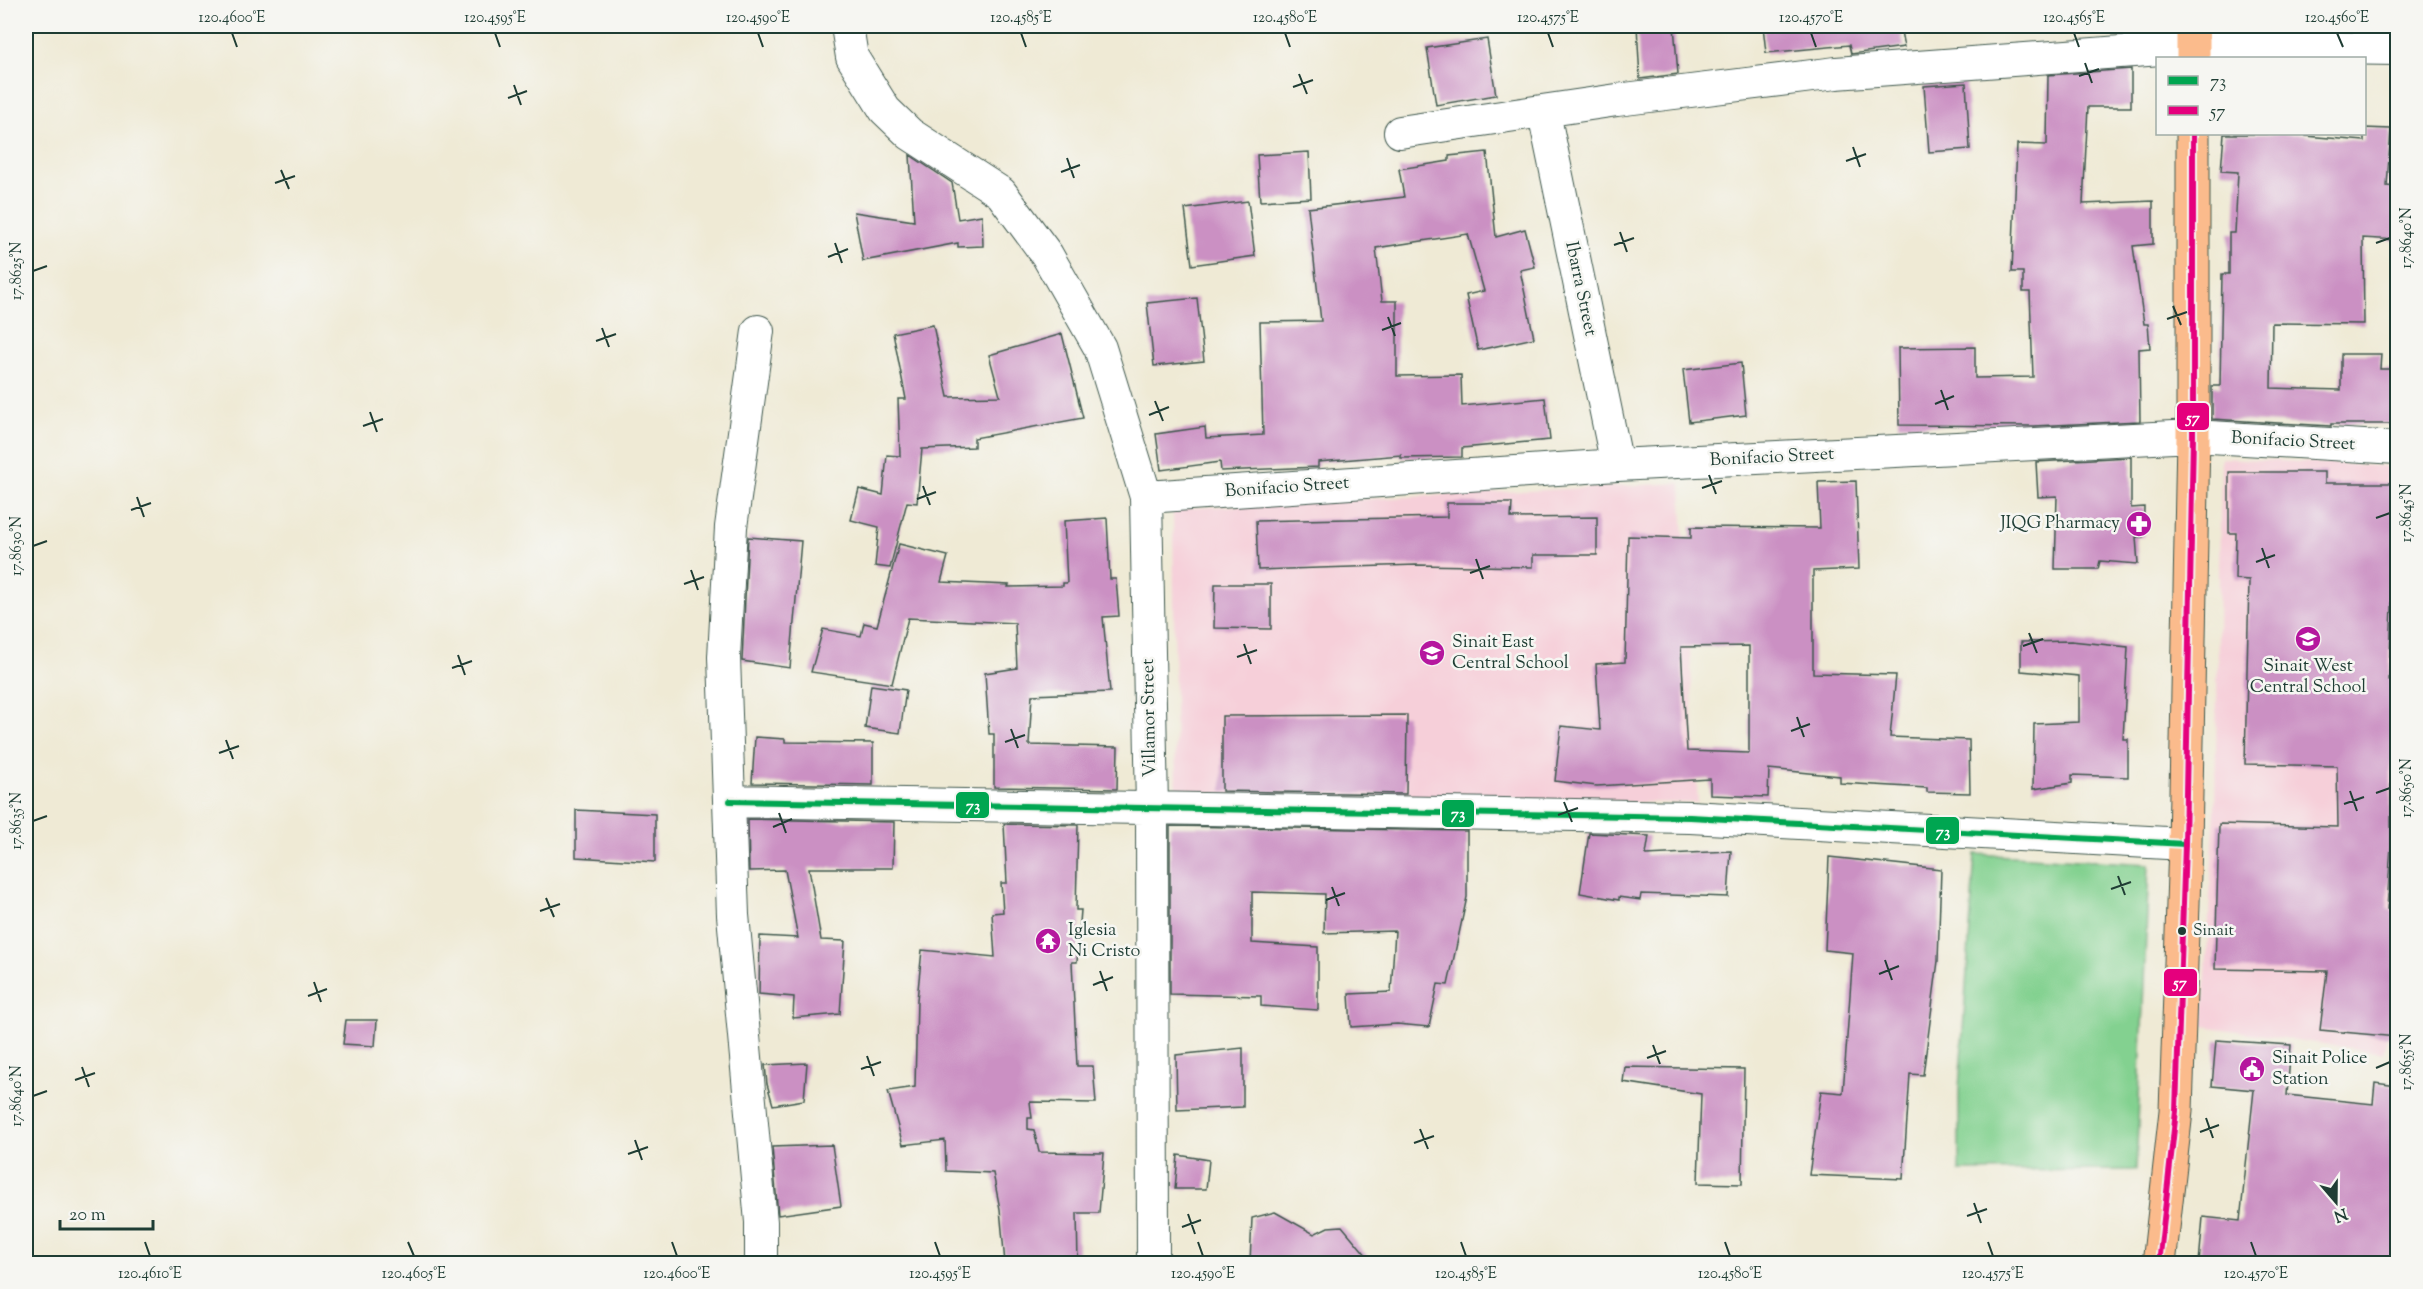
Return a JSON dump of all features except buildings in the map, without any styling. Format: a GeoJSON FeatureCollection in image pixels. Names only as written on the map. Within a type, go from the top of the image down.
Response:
{"type":"FeatureCollection","features":[{"type":"Feature","properties":{"kind":"highway"},"geometry":{"type":"LineString","coordinates":[[2159,1263],[2176,1111],[2185,844],[2193,436],[2193,135]]}},
{"type":"Feature","properties":{"kind":"street","name":"Villamor Street"},"geometry":{"type":"LineString","coordinates":[[847,26],[852,57],[885,110],[910,134],[1001,193],[1047,255],[1100,348],[1146,497],[1152,808],[1153,1263]]}},
{"type":"Feature","properties":{"kind":"street"},"geometry":{"type":"LineString","coordinates":[[1400,132],[1544,113],[1617,100],[1836,73],[2193,44],[2397,49]]}},
{"type":"Feature","properties":{"kind":"street","name":"Ibarra Street"},"geometry":{"type":"LineString","coordinates":[[1544,113],[1617,465]]}},
{"type":"Feature","properties":{"kind":"street"},"geometry":{"type":"LineString","coordinates":[[758,332],[731,527],[724,657],[733,915],[761,1222],[760,1263]]}},
{"type":"Feature","properties":{"kind":"street","name":"Bonifacio Street"},"geometry":{"type":"LineString","coordinates":[[1146,497],[1617,465],[2193,436],[2397,448]]}},
{"type":"Feature","properties":{"kind":"street"},"geometry":{"type":"LineString","coordinates":[[730,801],[1689,817],[2185,844]]}},
{"type":"Feature","properties":{"kind":"shaded area"},"geometry":{"type":"Polygon","coordinates":[[[2218,26],[2398,26],[2397,34],[2217,31],[2218,26]]]}},
{"type":"Feature","properties":{"kind":"shaded area","name":"Sinait West Central School"},"geometry":{"type":"Polygon","coordinates":[[[2221,458],[2397,467],[2398,987],[2383,1053],[2203,1026],[2215,810],[2221,458]]]}},
{"type":"Feature","properties":{"kind":"shaded area","name":"Sinait East Central School"},"geometry":{"type":"Polygon","coordinates":[[[1681,483],[1698,803],[1176,796],[1173,509],[1681,483]]]}},
{"type":"Feature","properties":{"kind":"green space"},"geometry":{"type":"Polygon","coordinates":[[[1975,854],[2149,864],[2136,1170],[1959,1171],[1959,1089],[1975,854]]]}},
{"type":"Feature","properties":{"kind":"transit line","name":"57"},"geometry":{"type":"LineString","coordinates":[[2159,1264],[2176,1111],[2185,844],[2193,436],[2193,135]]}},
{"type":"Feature","properties":{"kind":"transit line","name":"73"},"geometry":{"type":"LineString","coordinates":[[730,801],[1690,817],[2185,844]]}},
{"type":"Feature","properties":{"kind":"place","name":"JIQG Pharmacy"},"geometry":{"type":"Point","coordinates":[2139,524]}},
{"type":"Feature","properties":{"kind":"place","name":"Sinait West Central School"},"geometry":{"type":"Point","coordinates":[2308,639]}},
{"type":"Feature","properties":{"kind":"place","name":"Sinait East Central School"},"geometry":{"type":"Point","coordinates":[1432,653]}},
{"type":"Feature","properties":{"kind":"place","name":"Sinait"},"geometry":{"type":"Point","coordinates":[2182,931]}},
{"type":"Feature","properties":{"kind":"place","name":"Iglesia Ni Cristo"},"geometry":{"type":"Point","coordinates":[1048,941]}},
{"type":"Feature","properties":{"kind":"place","name":"Sinait Police Station"},"geometry":{"type":"Point","coordinates":[2252,1069]}}]}
